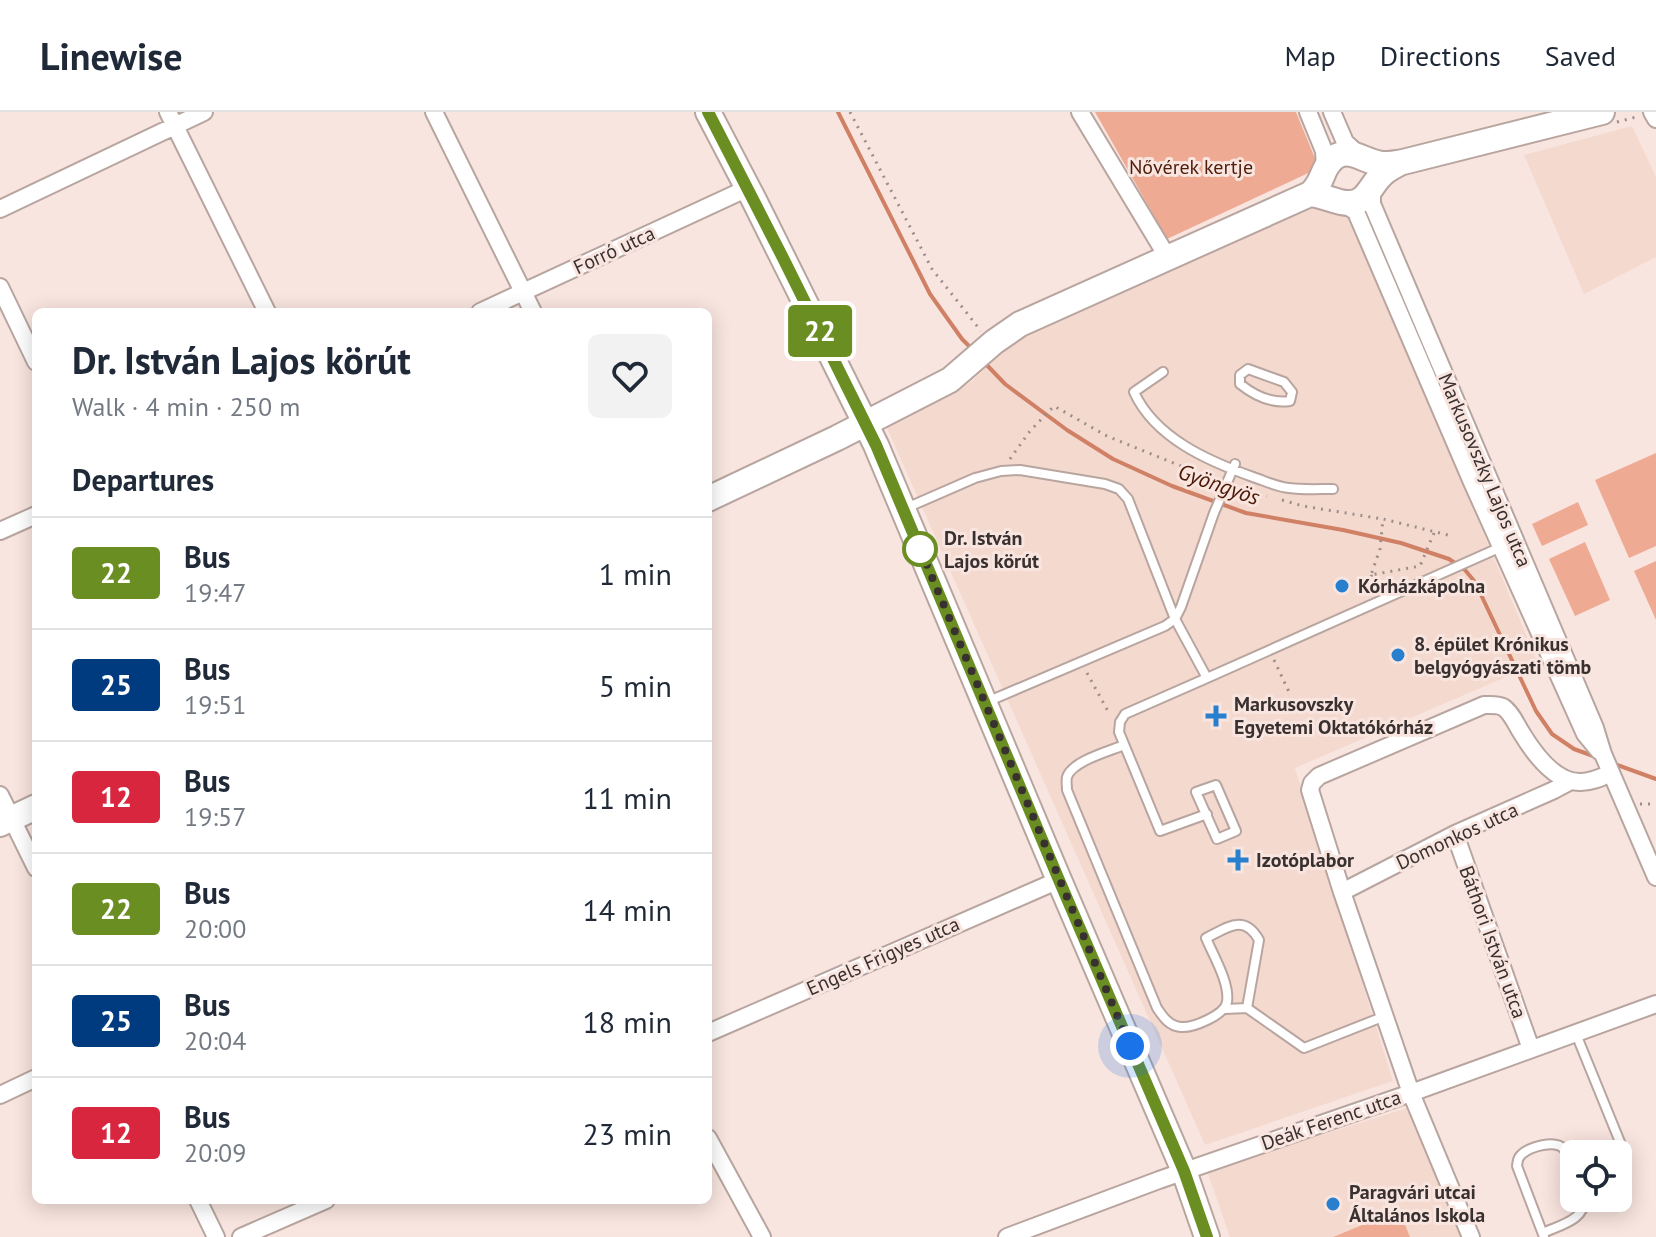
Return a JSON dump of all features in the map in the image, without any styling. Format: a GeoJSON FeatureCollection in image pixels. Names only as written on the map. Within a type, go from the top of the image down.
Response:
{"type":"FeatureCollection","features":[{"type":"Feature","properties":{"kind":"street"},"geometry":{"type":"LineString","coordinates":[[0,209],[172,119],[204,112]]}},
{"type":"Feature","properties":{"kind":"street"},"geometry":{"type":"LineString","coordinates":[[434,112],[531,308]]}},
{"type":"Feature","properties":{"kind":"street"},"geometry":{"type":"LineString","coordinates":[[708,112],[866,423],[1184,1171],[1207,1237]]}},
{"type":"Feature","properties":{"kind":"street"},"geometry":{"type":"LineString","coordinates":[[1080,112],[1168,258]]}},
{"type":"Feature","properties":{"kind":"street"},"geometry":{"type":"LineString","coordinates":[[1308,112],[1324,151],[1327,188]]}},
{"type":"Feature","properties":{"kind":"street"},"geometry":{"type":"LineString","coordinates":[[1332,112],[1345,142],[1372,169],[1372,185]]}},
{"type":"Feature","properties":{"kind":"street"},"geometry":{"type":"LineString","coordinates":[[1327,188],[1334,157],[1341,154],[1355,154],[1383,164],[1403,162],[1602,112]]}},
{"type":"Feature","properties":{"kind":"street"},"geometry":{"type":"LineString","coordinates":[[1652,112],[1656,119]]}},
{"type":"Feature","properties":{"kind":"street"},"geometry":{"type":"LineString","coordinates":[[172,119],[265,308]]}},
{"type":"Feature","properties":{"kind":"street"},"geometry":{"type":"LineString","coordinates":[[1327,188],[1353,203],[1367,195],[1384,172],[1403,162]]}},
{"type":"Feature","properties":{"kind":"street","name":"Markusovszky Lajos utca"},"geometry":{"type":"LineString","coordinates":[[1372,185],[1372,204],[1479,479]]}},
{"type":"Feature","properties":{"kind":"street","name":"Forró utca"},"geometry":{"type":"LineString","coordinates":[[489,308],[748,188]]}},
{"type":"Feature","properties":{"kind":"street"},"geometry":{"type":"LineString","coordinates":[[712,497],[950,380],[1020,324],[1168,258],[1251,216],[1327,188]]}},
{"type":"Feature","properties":{"kind":"street","name":"Markusovszky Lajos utca"},"geometry":{"type":"LineString","coordinates":[[1327,188],[1356,212],[1508,544],[1585,734],[1603,754],[1656,877]]}},
{"type":"Feature","properties":{"kind":"street"},"geometry":{"type":"LineString","coordinates":[[0,287],[32,354]]}},
{"type":"Feature","properties":{"kind":"street"},"geometry":{"type":"LineString","coordinates":[[0,531],[32,517]]}},
{"type":"Feature","properties":{"kind":"street"},"geometry":{"type":"LineString","coordinates":[[1471,1237],[1411,1093],[1310,790],[1319,776],[1484,705],[1494,704],[1510,713],[1531,748],[1551,769],[1571,781]]}},
{"type":"Feature","properties":{"kind":"street","name":"Domonkos utca"},"geometry":{"type":"LineString","coordinates":[[1342,892],[1455,834],[1571,781],[1612,778]]}},
{"type":"Feature","properties":{"kind":"street"},"geometry":{"type":"LineString","coordinates":[[0,795],[6,821],[32,862]]}},
{"type":"Feature","properties":{"kind":"street"},"geometry":{"type":"LineString","coordinates":[[6,821],[32,809]]}},
{"type":"Feature","properties":{"kind":"street","name":"Báthori István utca"},"geometry":{"type":"LineString","coordinates":[[1455,834],[1531,1049]]}},
{"type":"Feature","properties":{"kind":"street","name":"Engels Frigyes utca"},"geometry":{"type":"LineString","coordinates":[[712,1031],[1059,880]]}},
{"type":"Feature","properties":{"kind":"street","name":"Deák Ferenc utca"},"geometry":{"type":"LineString","coordinates":[[1007,1237],[1656,1004]]}},
{"type":"Feature","properties":{"kind":"street"},"geometry":{"type":"LineString","coordinates":[[0,1095],[32,1080]]}},
{"type":"Feature","properties":{"kind":"street"},"geometry":{"type":"LineString","coordinates":[[712,1145],[762,1237]]}},
{"type":"Feature","properties":{"kind":"street"},"geometry":{"type":"LineString","coordinates":[[200,1204],[216,1237]]}},
{"type":"Feature","properties":{"kind":"street"},"geometry":{"type":"LineString","coordinates":[[241,1237],[317,1204]]}},
{"type":"Feature","properties":{"kind":"lane"},"geometry":{"type":"LineString","coordinates":[[1248,369],[1284,382],[1292,392],[1290,401],[1278,403],[1262,398],[1240,384],[1240,375],[1248,369]]}},
{"type":"Feature","properties":{"kind":"lane"},"geometry":{"type":"LineString","coordinates":[[1163,372],[1134,392],[1141,407],[1166,433],[1198,453],[1289,488],[1333,489]]}},
{"type":"Feature","properties":{"kind":"lane"},"geometry":{"type":"LineString","coordinates":[[985,703],[1175,619],[1234,467]]}},
{"type":"Feature","properties":{"kind":"lane"},"geometry":{"type":"LineString","coordinates":[[903,510],[975,478],[1001,471],[1020,470],[1119,489],[1128,499],[1175,619],[1207,678]]}},
{"type":"Feature","properties":{"kind":"lane"},"geometry":{"type":"LineString","coordinates":[[1207,814],[1160,831],[1119,732],[1125,714],[1508,544]]}},
{"type":"Feature","properties":{"kind":"lane"},"geometry":{"type":"LineString","coordinates":[[1124,745],[1078,764],[1066,779],[1067,790],[1157,1008],[1163,1018],[1182,1027],[1193,1026],[1225,1009],[1227,988],[1206,938],[1238,923],[1247,925],[1259,940],[1247,1008]]}},
{"type":"Feature","properties":{"kind":"lane"},"geometry":{"type":"LineString","coordinates":[[1216,785],[1236,831],[1217,839],[1207,814],[1196,792],[1216,785]]}},
{"type":"Feature","properties":{"kind":"lane"},"geometry":{"type":"LineString","coordinates":[[1225,1009],[1247,1008],[1304,1048],[1385,1016]]}},
{"type":"Feature","properties":{"kind":"lane"},"geometry":{"type":"LineString","coordinates":[[1576,1033],[1619,1140]]}},
{"type":"Feature","properties":{"kind":"lane"},"geometry":{"type":"LineString","coordinates":[[1560,1147],[1549,1143],[1522,1154],[1517,1166],[1543,1235],[1582,1212]]}},
{"type":"Feature","properties":{"kind":"path"},"geometry":{"type":"LineString","coordinates":[[850,112],[932,269],[976,327],[994,342]]}},
{"type":"Feature","properties":{"kind":"path"},"geometry":{"type":"LineString","coordinates":[[1001,471],[1030,431],[1054,406]]}},
{"type":"Feature","properties":{"kind":"path"},"geometry":{"type":"LineString","coordinates":[[1381,601],[1371,575],[1380,549],[1383,519],[1452,536]]}},
{"type":"Feature","properties":{"kind":"path"},"geometry":{"type":"LineString","coordinates":[[1371,575],[1420,566],[1434,533]]}},
{"type":"Feature","properties":{"kind":"path"},"geometry":{"type":"LineString","coordinates":[[1273,657],[1290,694]]}},
{"type":"Feature","properties":{"kind":"path"},"geometry":{"type":"LineString","coordinates":[[1081,662],[1119,732]]}},
{"type":"Feature","properties":{"kind":"shaded area"},"geometry":{"type":"Polygon","coordinates":[[[1632,126],[1656,177],[1656,257],[1584,294],[1524,155],[1632,126]]]}},
{"type":"Feature","properties":{"kind":"shaded area","name":"Markusovszky Egyetemi Oktatókórház"},"geometry":{"type":"Polygon","coordinates":[[[1307,209],[1330,209],[1352,221],[1538,663],[1295,768],[1393,1081],[1205,1145],[887,428],[971,382],[1014,340],[1307,209]]]}},
{"type":"Feature","properties":{"kind":"shaded area","name":"Paragvári utcai Általános Iskola"},"geometry":{"type":"Polygon","coordinates":[[[1407,1108],[1461,1237],[1230,1237],[1207,1171],[1407,1108]]]}},
{"type":"Feature","properties":{"kind":"green space","name":"Nővérek kertje"},"geometry":{"type":"Polygon","coordinates":[[[1095,112],[1296,112],[1319,168],[1167,239],[1095,112]]]}},
{"type":"Feature","properties":{"kind":"green space"},"geometry":{"type":"Polygon","coordinates":[[[1656,453],[1656,546],[1629,558],[1595,480],[1656,453]]]}},
{"type":"Feature","properties":{"kind":"green space"},"geometry":{"type":"Polygon","coordinates":[[[1578,502],[1588,525],[1542,546],[1532,524],[1578,502]]]}},
{"type":"Feature","properties":{"kind":"green space"},"geometry":{"type":"Polygon","coordinates":[[[1585,542],[1610,600],[1575,616],[1549,559],[1585,542]]]}},
{"type":"Feature","properties":{"kind":"green space"},"geometry":{"type":"Polygon","coordinates":[[[1656,561],[1656,620],[1634,571],[1656,561]]]}},
{"type":"Feature","properties":{"kind":"green space"},"geometry":{"type":"Polygon","coordinates":[[[1399,1210],[1410,1237],[1333,1237],[1399,1210]]]}},
{"type":"Feature","properties":{"kind":"waterway","name":"Gyöngyös"},"geometry":{"type":"LineString","coordinates":[[838,112],[930,294],[972,349]]}},
{"type":"Feature","properties":{"kind":"waterway","name":"Gyöngyös"},"geometry":{"type":"LineString","coordinates":[[983,361],[1005,384],[1067,430],[1113,459],[1172,486],[1246,513],[1401,543],[1449,559],[1475,582],[1536,711],[1552,734],[1574,749],[1596,757]]}},
{"type":"Feature","properties":{"kind":"waterway","name":"Gyöngyös"},"geometry":{"type":"LineString","coordinates":[[1612,763],[1656,779]]}},
{"type":"Feature","properties":{"kind":"bus line","name":"22"},"geometry":{"type":"LineString","coordinates":[[708,112],[876,445],[1184,1171],[1207,1237]]}},
{"type":"Feature","properties":{"kind":"place","name":"Dr. István Lajos körút"},"geometry":{"type":"Point","coordinates":[920,549]}},
{"type":"Feature","properties":{"kind":"place","name":"Kórházkápolna"},"geometry":{"type":"Point","coordinates":[1342,586]}},
{"type":"Feature","properties":{"kind":"place","name":"8. épület Krónikus belgyógyászati tömb"},"geometry":{"type":"Point","coordinates":[1398,655]}},
{"type":"Feature","properties":{"kind":"place","name":"Markusovszky Egyetemi Oktatókórház"},"geometry":{"type":"Point","coordinates":[1216,716]}},
{"type":"Feature","properties":{"kind":"place","name":"Izotóplabor"},"geometry":{"type":"Point","coordinates":[1238,860]}},
{"type":"Feature","properties":{"kind":"place","name":"Paragvári utcai Általános Iskola"},"geometry":{"type":"Point","coordinates":[1333,1204]}},
{"type":"Feature","properties":{"kind":"route"},"geometry":{"type":"LineString","coordinates":[[920,549],[915,537],[1130,1046]]}}]}
